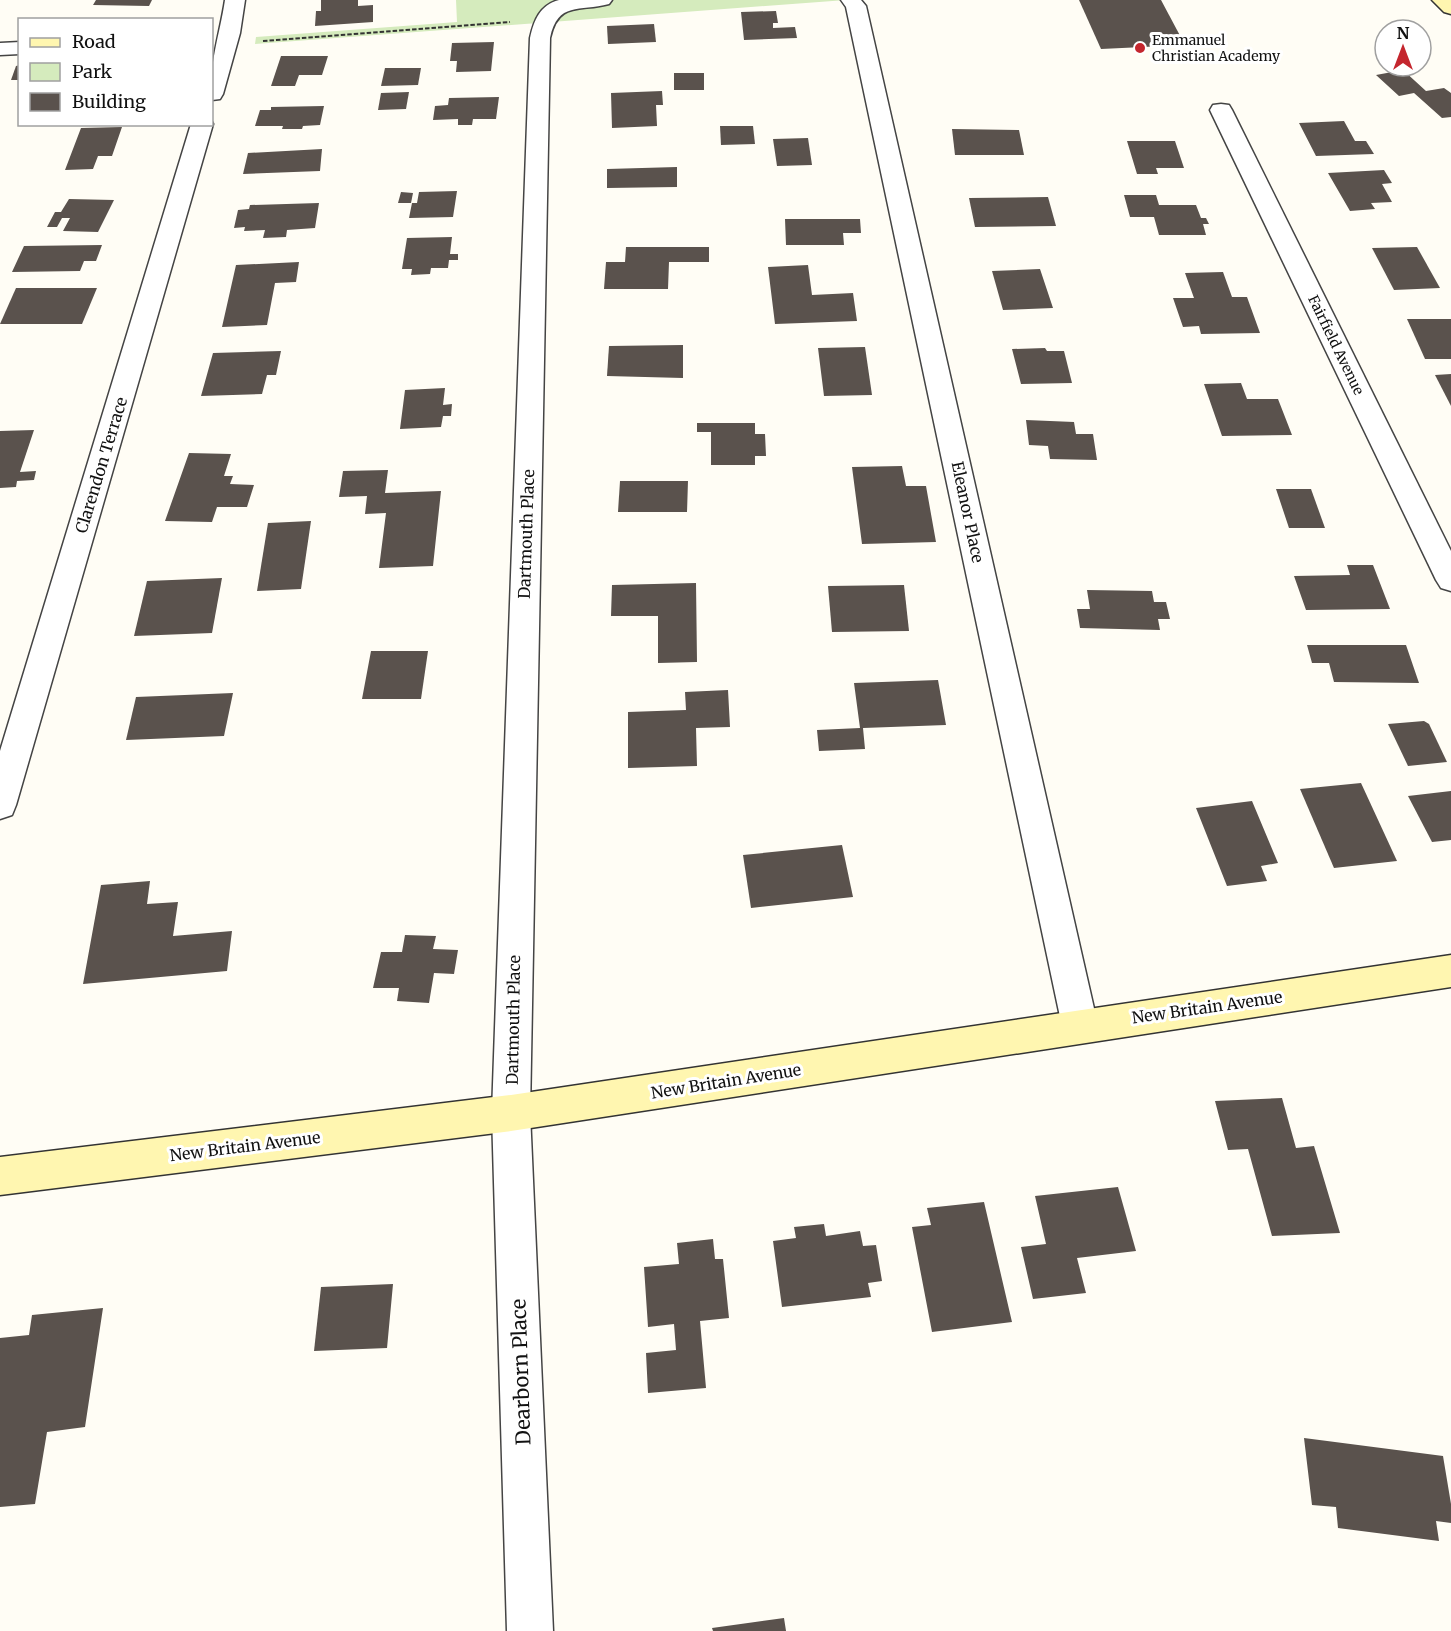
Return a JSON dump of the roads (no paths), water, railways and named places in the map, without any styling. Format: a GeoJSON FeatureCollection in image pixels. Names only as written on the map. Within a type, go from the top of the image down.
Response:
{"type":"FeatureCollection","features":[{"type":"Feature","properties":{"kind":"main road"},"geometry":{"type":"LineString","coordinates":[[1442,0],[1451,8]]}},
{"type":"Feature","properties":{"kind":"main road","name":"New Britain Avenue"},"geometry":{"type":"LineString","coordinates":[[0,1176],[511,1113],[1451,971]]}},
{"type":"Feature","properties":{"kind":"street"},"geometry":{"type":"LineString","coordinates":[[213,89],[223,37],[235,0]]}},
{"type":"Feature","properties":{"kind":"street","name":"Dartmouth Place"},"geometry":{"type":"LineString","coordinates":[[511,1113],[540,38],[544,19],[559,6],[602,0]]}},
{"type":"Feature","properties":{"kind":"street","name":"Eleanor Place"},"geometry":{"type":"LineString","coordinates":[[851,0],[856,6],[1080,1026]]}},
{"type":"Feature","properties":{"kind":"street"},"geometry":{"type":"LineString","coordinates":[[0,49],[18,48]]}},
{"type":"Feature","properties":{"kind":"street","name":"Fairfield Avenue"},"geometry":{"type":"LineString","coordinates":[[1221,110],[1451,580]]}},
{"type":"Feature","properties":{"kind":"street","name":"Clarendon Terrace"},"geometry":{"type":"LineString","coordinates":[[0,805],[201,126]]}},
{"type":"Feature","properties":{"kind":"street","name":"Dearborn Place"},"geometry":{"type":"LineString","coordinates":[[511,1113],[530,1631]]}},
{"type":"Feature","properties":{"kind":"place","name":"Emmanuel Christian Academy"},"geometry":{"type":"Point","coordinates":[1140,48]}}]}
